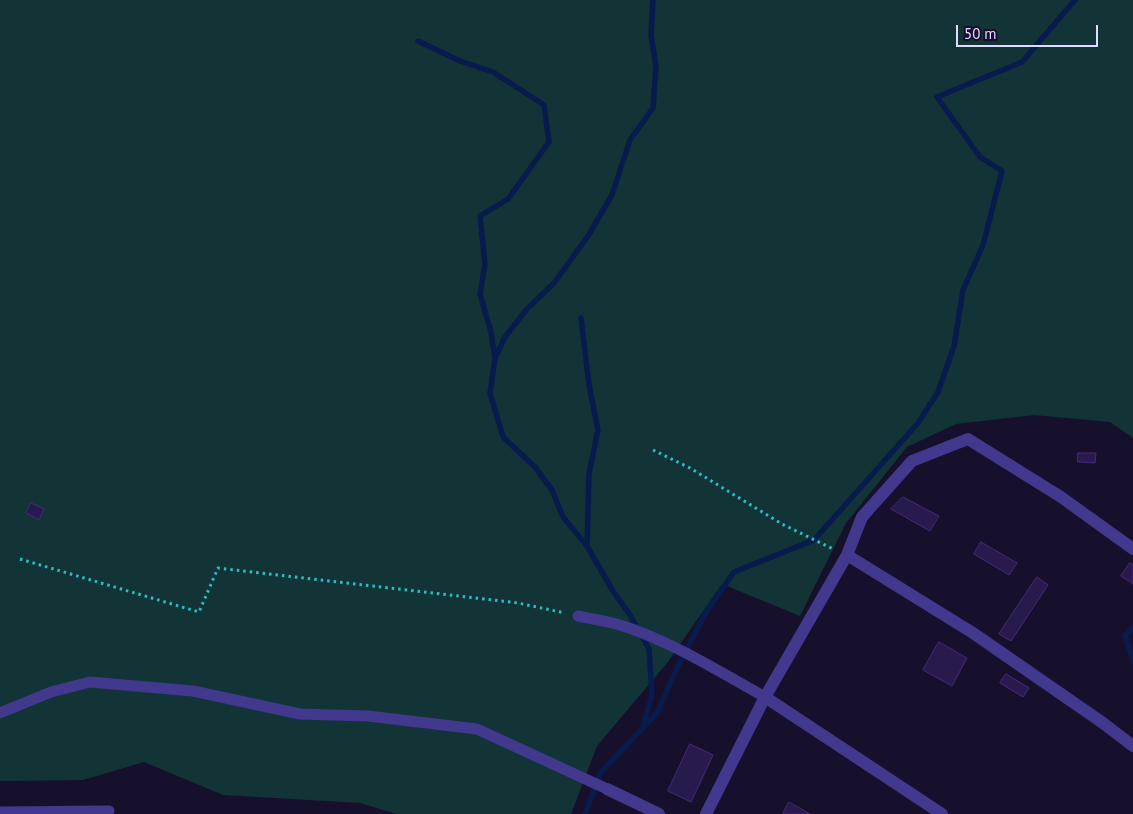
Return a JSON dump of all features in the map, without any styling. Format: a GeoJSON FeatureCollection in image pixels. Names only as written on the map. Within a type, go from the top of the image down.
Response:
{"type":"FeatureCollection","features":[{"type":"Feature","properties":{"kind":"street"},"geometry":{"type":"LineString","coordinates":[[706,814],[765,697],[847,556],[862,517],[912,461],[968,439],[1061,497],[1133,549]]}},
{"type":"Feature","properties":{"kind":"street"},"geometry":{"type":"LineString","coordinates":[[847,556],[974,632],[1133,746]]}},
{"type":"Feature","properties":{"kind":"street"},"geometry":{"type":"LineString","coordinates":[[765,697],[942,814]]}},
{"type":"Feature","properties":{"kind":"street"},"geometry":{"type":"LineString","coordinates":[[607,789],[659,814]]}},
{"type":"Feature","properties":{"kind":"lane"},"geometry":{"type":"LineString","coordinates":[[578,616],[619,625],[653,638],[691,656],[765,697]]}},
{"type":"Feature","properties":{"kind":"lane"},"geometry":{"type":"LineString","coordinates":[[0,713],[51,692],[90,682],[193,691],[300,714],[368,716],[477,729],[607,789]]}},
{"type":"Feature","properties":{"kind":"lane"},"geometry":{"type":"LineString","coordinates":[[0,812],[109,811]]}},
{"type":"Feature","properties":{"kind":"path"},"geometry":{"type":"LineString","coordinates":[[653,450],[690,468],[782,524],[847,556]]}},
{"type":"Feature","properties":{"kind":"path"},"geometry":{"type":"LineString","coordinates":[[20,559],[199,612],[218,568],[518,603],[578,616]]}},
{"type":"Feature","properties":{"kind":"green space"},"geometry":{"type":"Polygon","coordinates":[[[0,0],[1133,0],[1133,438],[1110,422],[1034,415],[956,424],[907,447],[846,523],[800,616],[722,584],[667,663],[597,746],[571,814],[396,814],[360,803],[223,795],[144,762],[83,780],[0,781],[0,0]]]}},
{"type":"Feature","properties":{"kind":"building"},"geometry":{"type":"Polygon","coordinates":[[[1078,453],[1096,453],[1095,463],[1078,462],[1078,453]]]}},
{"type":"Feature","properties":{"kind":"building"},"geometry":{"type":"Polygon","coordinates":[[[903,497],[939,516],[930,531],[891,509],[903,497]]]}},
{"type":"Feature","properties":{"kind":"building"},"geometry":{"type":"Polygon","coordinates":[[[31,503],[44,509],[39,520],[26,513],[31,503]]]}},
{"type":"Feature","properties":{"kind":"building"},"geometry":{"type":"Polygon","coordinates":[[[981,542],[1017,563],[1009,575],[974,554],[981,542]]]}},
{"type":"Feature","properties":{"kind":"building"},"geometry":{"type":"Polygon","coordinates":[[[1130,563],[1133,565],[1133,584],[1121,576],[1130,563]]]}},
{"type":"Feature","properties":{"kind":"building"},"geometry":{"type":"Polygon","coordinates":[[[1037,577],[1048,585],[1011,641],[999,634],[1037,577]]]}},
{"type":"Feature","properties":{"kind":"building"},"geometry":{"type":"Polygon","coordinates":[[[939,642],[967,658],[952,686],[923,670],[939,642]]]}},
{"type":"Feature","properties":{"kind":"building"},"geometry":{"type":"Polygon","coordinates":[[[1006,674],[1029,688],[1023,697],[1000,683],[1006,674]]]}},
{"type":"Feature","properties":{"kind":"building"},"geometry":{"type":"Polygon","coordinates":[[[690,744],[713,755],[691,802],[668,791],[690,744]]]}},
{"type":"Feature","properties":{"kind":"building"},"geometry":{"type":"Polygon","coordinates":[[[789,802],[810,814],[783,814],[789,802]]]}},
{"type":"Feature","properties":{"kind":"waterway"},"geometry":{"type":"LineString","coordinates":[[495,358],[505,337],[527,309],[554,283],[588,236],[612,195],[630,140],[653,108],[656,67],[651,35],[653,0]]}},
{"type":"Feature","properties":{"kind":"waterway"},"geometry":{"type":"LineString","coordinates":[[585,814],[601,772],[657,713],[678,666],[706,612],[734,572],[814,540],[918,423],[938,392],[954,346],[963,290],[983,245],[1002,171],[980,157],[937,97],[1022,62],[1075,0]]}},
{"type":"Feature","properties":{"kind":"waterway"},"geometry":{"type":"LineString","coordinates":[[418,41],[460,61],[493,72],[544,105],[549,142],[508,199],[480,216],[485,264],[480,294],[491,332],[495,359],[490,393],[503,437],[535,467],[552,490],[563,517],[587,546],[649,649],[652,694],[643,727]]}},
{"type":"Feature","properties":{"kind":"waterway"},"geometry":{"type":"LineString","coordinates":[[581,318],[589,385],[598,430],[589,474],[587,546]]}},
{"type":"Feature","properties":{"kind":"waterway"},"geometry":{"type":"LineString","coordinates":[[1133,627],[1125,636],[1133,661]]}}]}
